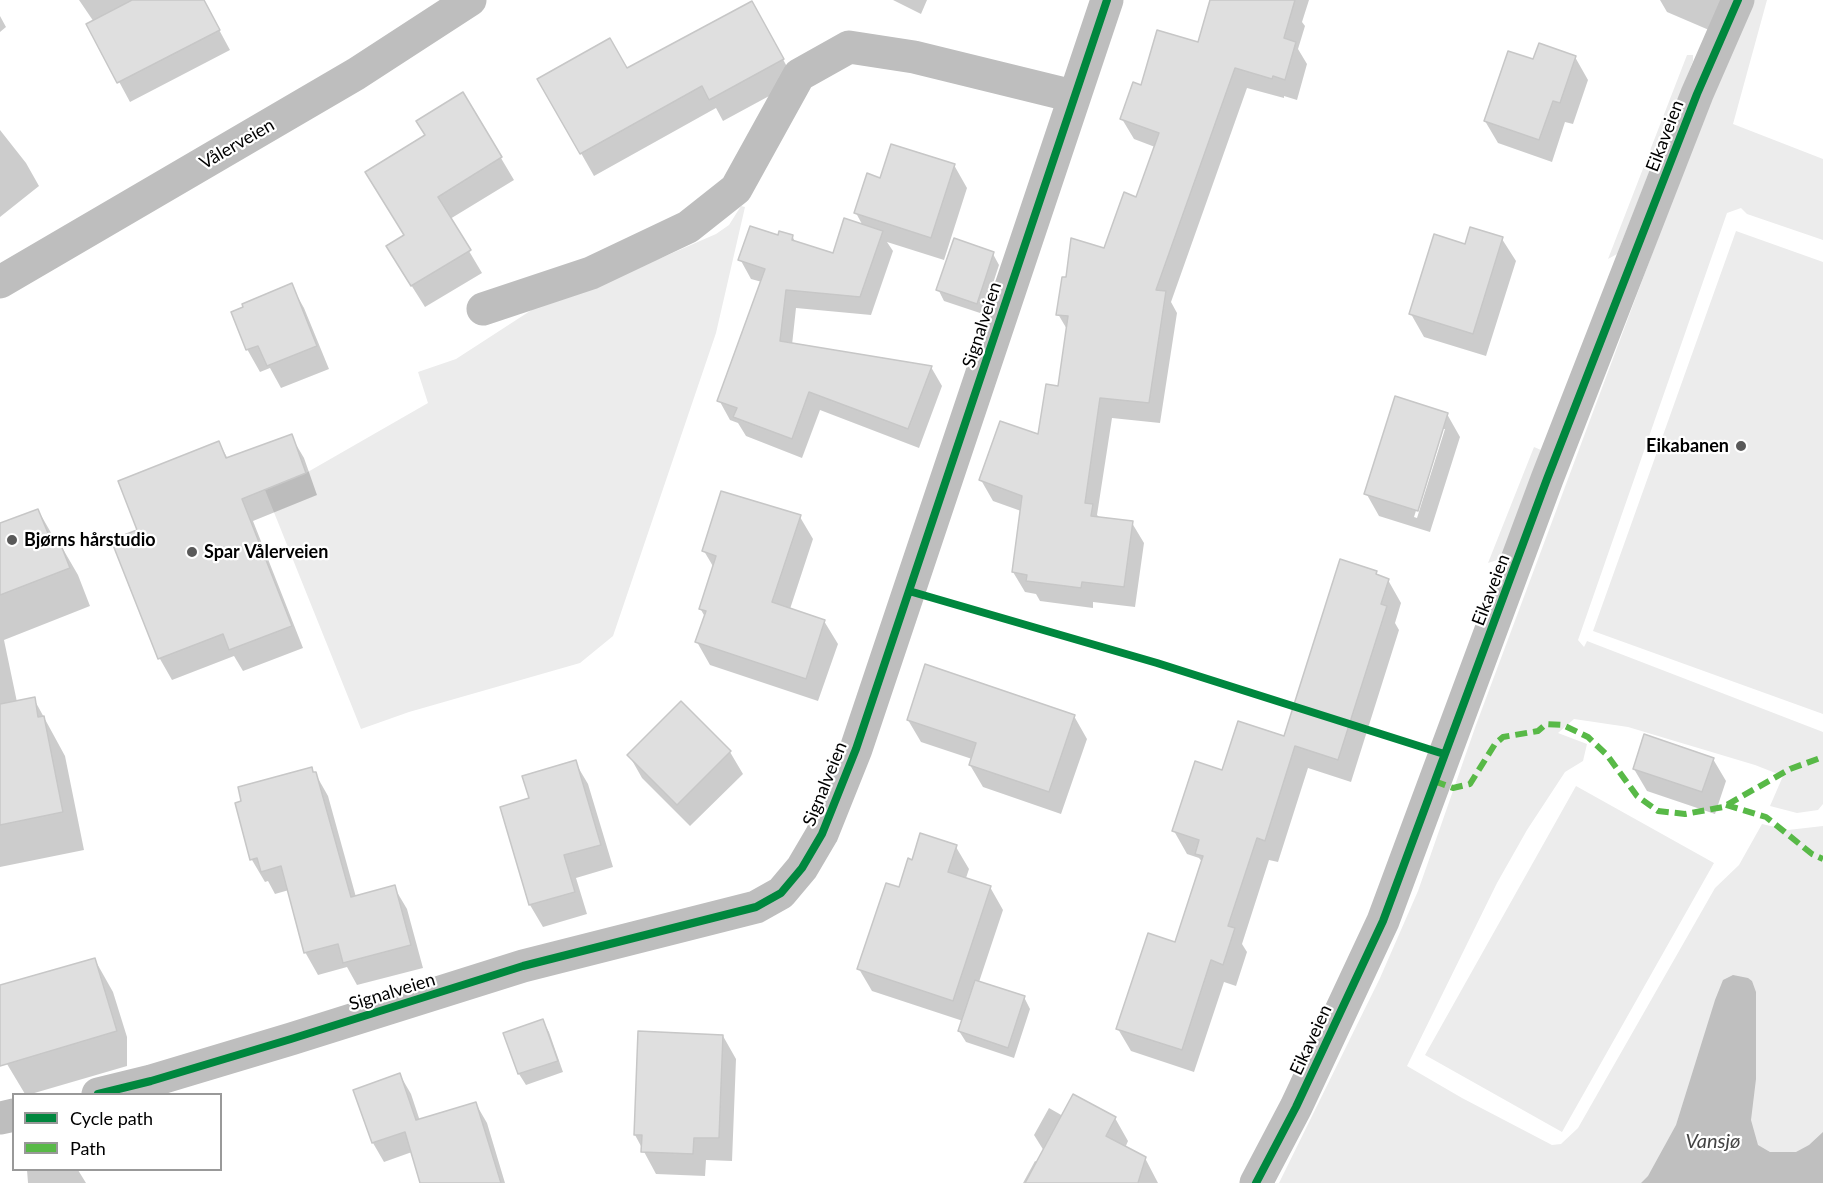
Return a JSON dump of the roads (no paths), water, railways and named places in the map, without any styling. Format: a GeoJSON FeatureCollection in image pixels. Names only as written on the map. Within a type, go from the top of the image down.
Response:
{"type":"FeatureCollection","features":[{"type":"Feature","properties":{"kind":"street","name":"Vålerveien"},"geometry":{"type":"LineString","coordinates":[[0,282],[356,74],[470,0]]}},
{"type":"Feature","properties":{"kind":"street","name":"Signalveien"},"geometry":{"type":"LineString","coordinates":[[106,1093],[280,1042],[523,966],[756,907],[781,893],[802,868],[822,834],[856,749],[1107,0]]}},
{"type":"Feature","properties":{"kind":"street","name":"Eikaveien"},"geometry":{"type":"LineString","coordinates":[[1256,1183],[1296,1107],[1383,921],[1547,479],[1697,94],[1738,0]]}},
{"type":"Feature","properties":{"kind":"street"},"geometry":{"type":"LineString","coordinates":[[483,309],[591,273],[688,227],[736,189],[799,75],[849,47],[914,57],[1073,96]]}},
{"type":"Feature","properties":{"kind":"water","name":"Vansjø"},"geometry":{"type":"Polygon","coordinates":[[[1733,975],[1748,978],[1752,981],[1756,992],[1756,1079],[1751,1120],[1758,1145],[1770,1152],[1796,1152],[1809,1145],[1823,1132],[1823,1183],[1641,1183],[1648,1176],[1676,1125],[1715,1000],[1723,980],[1733,975]]]}},
{"type":"Feature","properties":{"kind":"place","name":"Eikabanen"},"geometry":{"type":"Point","coordinates":[1741,446]}},
{"type":"Feature","properties":{"kind":"place","name":"Bjørns hårstudio"},"geometry":{"type":"Point","coordinates":[12,540]}},
{"type":"Feature","properties":{"kind":"place","name":"Spar Vålerveien"},"geometry":{"type":"Point","coordinates":[192,552]}}]}
